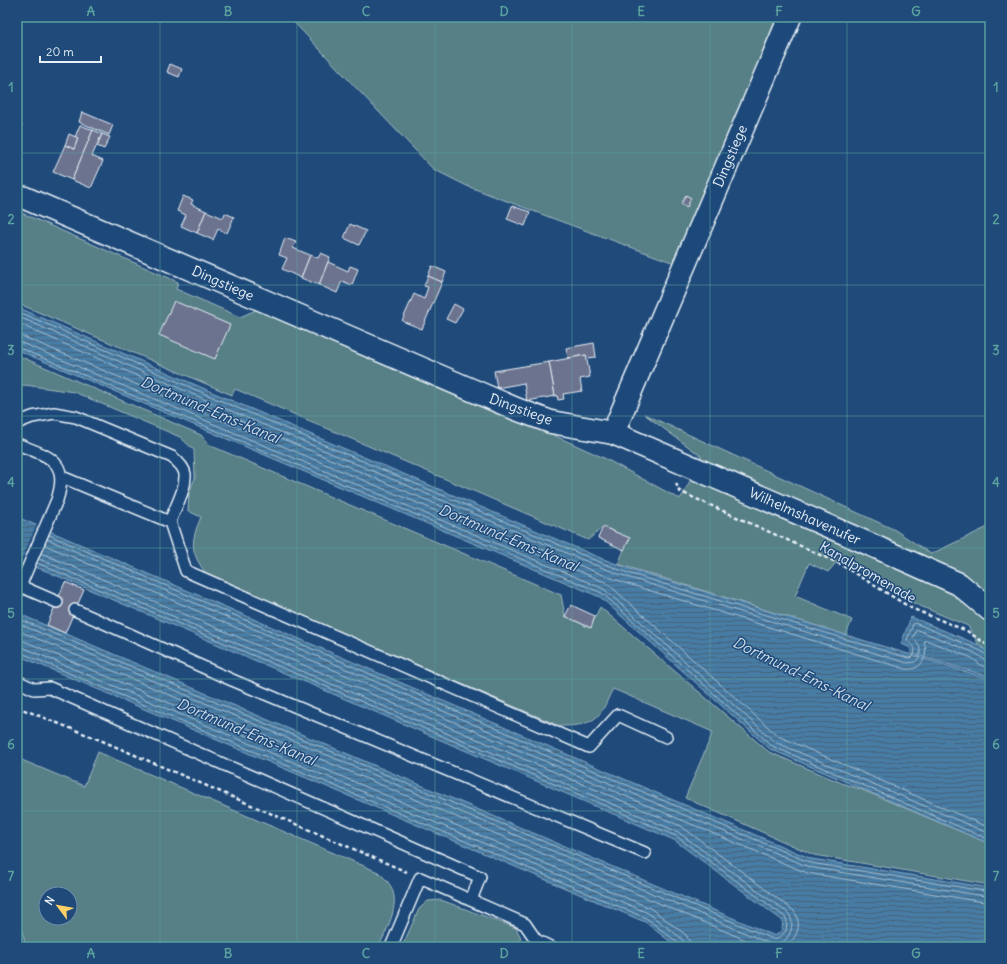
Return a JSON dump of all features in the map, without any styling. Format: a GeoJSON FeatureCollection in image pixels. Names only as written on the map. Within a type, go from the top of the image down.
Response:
{"type":"FeatureCollection","features":[{"type":"Feature","properties":{"kind":"street","name":"Dingstiege"},"geometry":{"type":"LineString","coordinates":[[17,196],[153,252],[516,409],[551,422],[613,433],[790,17]]}},
{"type":"Feature","properties":{"kind":"street","name":"Wilhelmshavenufer"},"geometry":{"type":"LineString","coordinates":[[613,433],[959,584],[990,610]]}},
{"type":"Feature","properties":{"kind":"lane"},"geometry":{"type":"LineString","coordinates":[[17,423],[32,417],[54,414],[76,417],[172,457],[180,463],[185,473],[182,490],[170,522],[186,572],[589,747],[618,715],[666,737]]}},
{"type":"Feature","properties":{"kind":"lane"},"geometry":{"type":"LineString","coordinates":[[17,444],[52,460],[62,477],[57,500],[18,589],[57,602]]}},
{"type":"Feature","properties":{"kind":"lane"},"geometry":{"type":"LineString","coordinates":[[62,477],[170,522]]}},
{"type":"Feature","properties":{"kind":"lane"},"geometry":{"type":"LineString","coordinates":[[75,610],[232,680],[645,853]]}},
{"type":"Feature","properties":{"kind":"lane"},"geometry":{"type":"LineString","coordinates":[[17,681],[34,689],[50,688],[480,877],[471,900]]}},
{"type":"Feature","properties":{"kind":"lane"},"geometry":{"type":"LineString","coordinates":[[391,947],[420,878],[525,924],[536,940],[550,947]]}},
{"type":"Feature","properties":{"kind":"path","name":"Kanalpromenade"},"geometry":{"type":"LineString","coordinates":[[691,497],[838,562],[911,608],[967,631],[990,647]]}},
{"type":"Feature","properties":{"kind":"path"},"geometry":{"type":"LineString","coordinates":[[17,707],[100,740],[420,878]]}},
{"type":"Feature","properties":{"kind":"green space"},"geometry":{"type":"Polygon","coordinates":[[[289,17],[781,17],[677,264],[467,186],[433,169],[289,17]]]}},
{"type":"Feature","properties":{"kind":"green space"},"geometry":{"type":"Polygon","coordinates":[[[17,211],[178,282],[176,289],[240,317],[258,309],[538,428],[604,458],[678,498],[681,498],[701,456],[644,414],[895,530],[931,554],[990,526],[990,656],[988,652],[979,645],[968,626],[913,603],[840,558],[828,572],[809,563],[795,596],[852,620],[846,635],[618,564],[629,538],[603,527],[588,540],[235,389],[232,395],[17,303],[17,211]]]}},
{"type":"Feature","properties":{"kind":"green space"},"geometry":{"type":"Polygon","coordinates":[[[17,355],[201,435],[209,445],[561,595],[565,616],[590,628],[600,607],[769,752],[990,844],[990,885],[814,855],[685,798],[713,732],[613,689],[603,709],[595,718],[584,724],[560,726],[207,575],[197,560],[194,547],[195,534],[201,517],[188,511],[189,493],[195,478],[194,450],[180,437],[74,392],[25,385],[17,387],[17,355]]]}},
{"type":"Feature","properties":{"kind":"green space"},"geometry":{"type":"Polygon","coordinates":[[[98,752],[378,872],[387,881],[392,889],[394,897],[394,905],[390,923],[379,947],[26,947],[17,910],[17,758],[84,786],[98,752]]]}},
{"type":"Feature","properties":{"kind":"green space"},"geometry":{"type":"Polygon","coordinates":[[[441,900],[516,928],[521,938],[519,944],[525,947],[402,947],[419,909],[428,901],[441,900]]]}},
{"type":"Feature","properties":{"kind":"water","name":"Dortmund-Ems-Kanal"},"geometry":{"type":"Polygon","coordinates":[[[17,307],[598,557],[630,569],[990,679],[990,844],[770,749],[600,597],[17,350],[17,307]]]}},
{"type":"Feature","properties":{"kind":"water","name":"Dortmund-Ems-Kanal"},"geometry":{"type":"Polygon","coordinates":[[[17,517],[812,859],[990,888],[990,947],[677,947],[645,922],[17,655],[17,613],[775,936],[782,930],[783,921],[674,840],[46,571],[17,560],[17,517]]]}},
{"type":"Feature","properties":{"kind":"water"},"geometry":{"type":"Polygon","coordinates":[[[911,617],[979,645],[988,652],[990,656],[990,677],[910,653],[911,650],[909,647],[901,644],[911,617]]]}},
{"type":"Feature","properties":{"kind":"pier"},"geometry":{"type":"Polygon","coordinates":[[[37,524],[52,530],[36,569],[20,563],[37,524]]]}},
{"type":"Feature","properties":{"kind":"building"},"geometry":{"type":"Polygon","coordinates":[[[170,64],[182,69],[179,77],[167,72],[170,64]]]}},
{"type":"Feature","properties":{"kind":"building"},"geometry":{"type":"Polygon","coordinates":[[[82,112],[113,125],[109,135],[79,122],[82,112]]]}},
{"type":"Feature","properties":{"kind":"building"},"geometry":{"type":"Polygon","coordinates":[[[17,123],[22,125],[17,137],[17,123]]]}},
{"type":"Feature","properties":{"kind":"building"},"geometry":{"type":"Polygon","coordinates":[[[80,125],[93,130],[72,180],[53,172],[65,145],[74,149],[78,138],[75,137],[80,125]]]}},
{"type":"Feature","properties":{"kind":"building"},"geometry":{"type":"Polygon","coordinates":[[[93,130],[102,134],[92,156],[103,161],[91,188],[72,180],[93,130]]]}},
{"type":"Feature","properties":{"kind":"building"},"geometry":{"type":"Polygon","coordinates":[[[69,134],[78,138],[74,149],[65,145],[69,134]]]}},
{"type":"Feature","properties":{"kind":"building"},"geometry":{"type":"Polygon","coordinates":[[[102,134],[110,137],[104,149],[97,146],[102,134]]]}},
{"type":"Feature","properties":{"kind":"building"},"geometry":{"type":"Polygon","coordinates":[[[686,195],[691,198],[687,207],[681,204],[686,195]]]}},
{"type":"Feature","properties":{"kind":"building"},"geometry":{"type":"Polygon","coordinates":[[[183,196],[193,200],[191,204],[206,211],[197,233],[181,226],[186,215],[177,211],[183,196]]]}},
{"type":"Feature","properties":{"kind":"building"},"geometry":{"type":"Polygon","coordinates":[[[512,206],[530,212],[525,226],[507,219],[512,206]]]}},
{"type":"Feature","properties":{"kind":"building"},"geometry":{"type":"Polygon","coordinates":[[[206,211],[223,218],[225,213],[234,217],[227,233],[218,229],[213,240],[197,233],[206,211]]]}},
{"type":"Feature","properties":{"kind":"building"},"geometry":{"type":"Polygon","coordinates":[[[350,224],[366,231],[359,245],[344,238],[350,224]]]}},
{"type":"Feature","properties":{"kind":"building"},"geometry":{"type":"Polygon","coordinates":[[[285,238],[296,242],[293,248],[310,255],[301,278],[282,269],[287,258],[279,255],[285,238]]]}},
{"type":"Feature","properties":{"kind":"building"},"geometry":{"type":"Polygon","coordinates":[[[321,253],[330,257],[319,285],[301,278],[310,255],[318,258],[321,253]]]}},
{"type":"Feature","properties":{"kind":"building"},"geometry":{"type":"Polygon","coordinates":[[[328,262],[348,271],[350,266],[358,269],[352,285],[342,281],[337,293],[319,285],[328,262]]]}},
{"type":"Feature","properties":{"kind":"building"},"geometry":{"type":"Polygon","coordinates":[[[432,266],[446,272],[442,282],[428,276],[432,266]]]}},
{"type":"Feature","properties":{"kind":"building"},"geometry":{"type":"Polygon","coordinates":[[[428,276],[442,282],[422,329],[402,321],[414,294],[424,299],[428,287],[424,286],[428,276]]]}},
{"type":"Feature","properties":{"kind":"building"},"geometry":{"type":"Polygon","coordinates":[[[174,301],[230,325],[215,359],[159,335],[174,301]]]}},
{"type":"Feature","properties":{"kind":"building"},"geometry":{"type":"Polygon","coordinates":[[[454,304],[463,309],[455,323],[446,319],[454,304]]]}},
{"type":"Feature","properties":{"kind":"building"},"geometry":{"type":"Polygon","coordinates":[[[594,343],[596,357],[587,358],[586,355],[568,358],[566,348],[594,343]]]}},
{"type":"Feature","properties":{"kind":"building"},"geometry":{"type":"Polygon","coordinates":[[[586,355],[590,377],[580,379],[582,391],[563,394],[564,399],[558,400],[557,395],[555,396],[549,362],[586,355]]]}},
{"type":"Feature","properties":{"kind":"building"},"geometry":{"type":"Polygon","coordinates":[[[549,362],[555,396],[527,401],[524,383],[497,388],[494,371],[549,362]]]}},
{"type":"Feature","properties":{"kind":"building"},"geometry":{"type":"Polygon","coordinates":[[[603,527],[630,538],[624,550],[598,538],[603,527]]]}},
{"type":"Feature","properties":{"kind":"building"},"geometry":{"type":"Polygon","coordinates":[[[65,582],[84,590],[65,633],[47,625],[65,582]]]}},
{"type":"Feature","properties":{"kind":"building"},"geometry":{"type":"Polygon","coordinates":[[[571,605],[595,616],[591,628],[565,616],[571,605]]]}}]}
